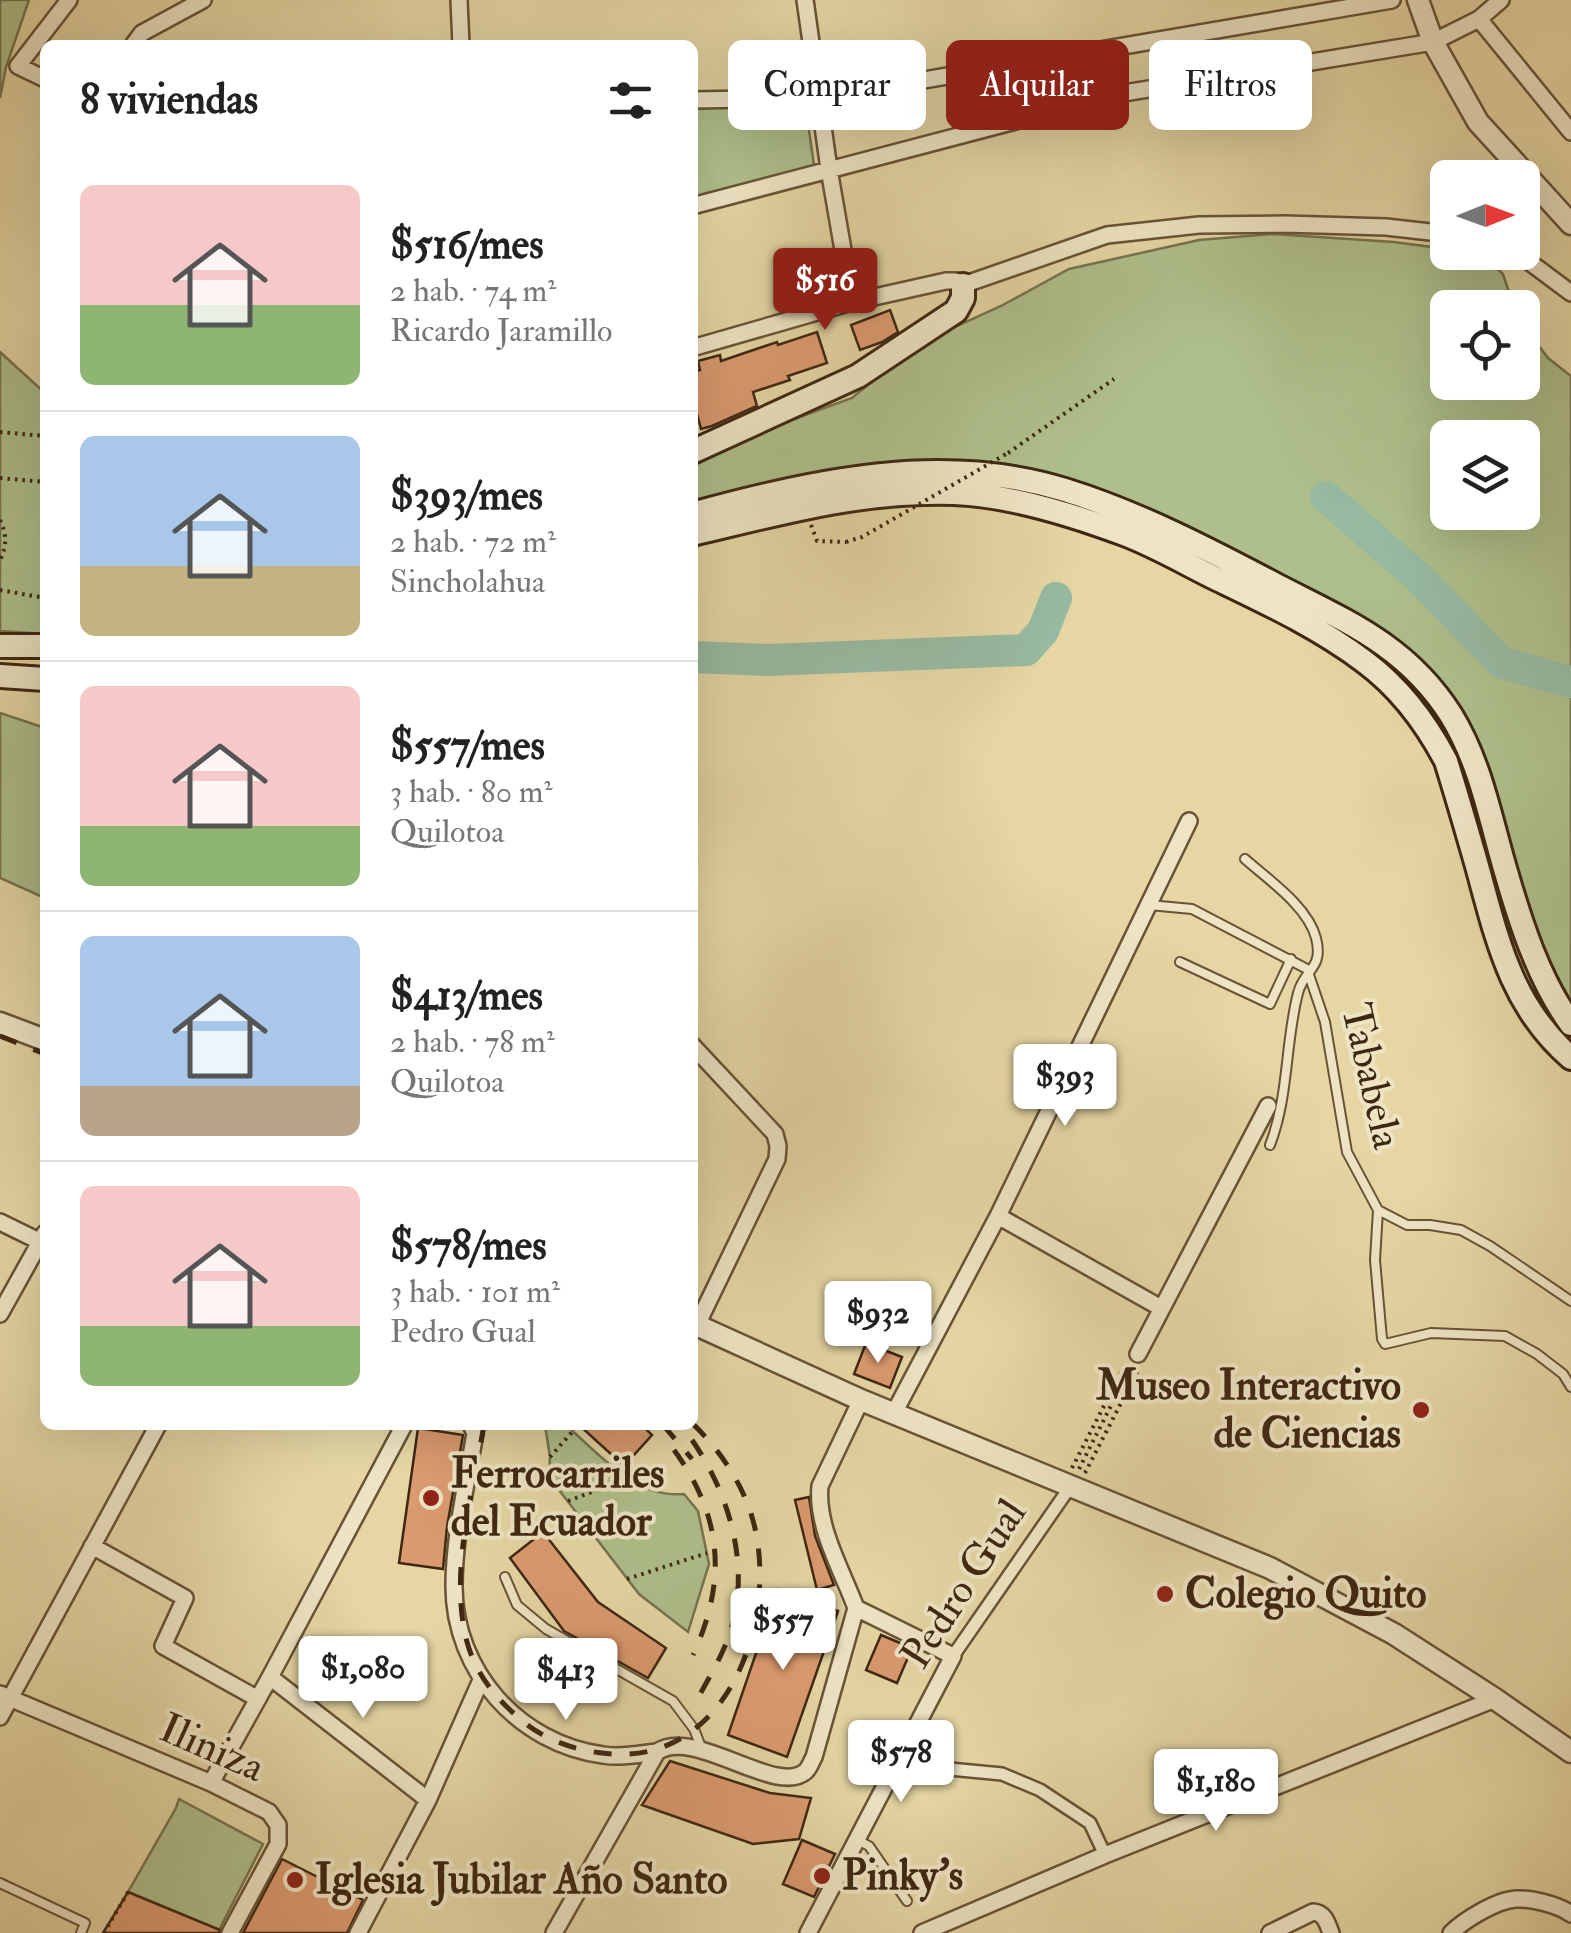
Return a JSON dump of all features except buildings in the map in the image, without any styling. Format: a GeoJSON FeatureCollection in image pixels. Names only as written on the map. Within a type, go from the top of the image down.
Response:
{"type":"FeatureCollection","features":[{"type":"Feature","properties":{"kind":"main road"},"geometry":{"type":"LineString","coordinates":[[698,449],[858,376],[956,311],[963,285]]}},
{"type":"Feature","properties":{"kind":"main road"},"geometry":{"type":"LineString","coordinates":[[698,513],[814,484],[865,476],[959,474],[1006,478],[1062,489],[1114,507],[1237,564],[1382,642],[1426,682],[1469,748],[1486,791],[1522,921],[1559,1008],[1571,1024]]}},
{"type":"Feature","properties":{"kind":"main road"},"geometry":{"type":"LineString","coordinates":[[698,532],[852,498],[956,493],[989,496],[1125,534],[1288,613],[1365,662],[1414,710],[1433,737],[1446,761],[1509,974],[1529,1012],[1571,1058]]}},
{"type":"Feature","properties":{"kind":"main road"},"geometry":{"type":"LineString","coordinates":[[0,646],[40,646]]}},
{"type":"Feature","properties":{"kind":"main road"},"geometry":{"type":"LineString","coordinates":[[0,676],[40,679]]}},
{"type":"Feature","properties":{"kind":"street"},"geometry":{"type":"LineString","coordinates":[[40,76],[18,66],[68,0]]}},
{"type":"Feature","properties":{"kind":"street"},"geometry":{"type":"LineString","coordinates":[[144,40],[204,0]]}},
{"type":"Feature","properties":{"kind":"street"},"geometry":{"type":"LineString","coordinates":[[459,0],[461,40]]}},
{"type":"Feature","properties":{"kind":"street"},"geometry":{"type":"LineString","coordinates":[[805,0],[811,40]]}},
{"type":"Feature","properties":{"kind":"street"},"geometry":{"type":"LineString","coordinates":[[926,80],[1392,0]]}},
{"type":"Feature","properties":{"kind":"street"},"geometry":{"type":"LineString","coordinates":[[1418,0],[1432,42],[1478,122],[1571,224]]}},
{"type":"Feature","properties":{"kind":"street"},"geometry":{"type":"LineString","coordinates":[[698,204],[1118,94],[1432,42],[1480,19],[1501,0]]}},
{"type":"Feature","properties":{"kind":"street"},"geometry":{"type":"LineString","coordinates":[[1480,19],[1571,132]]}},
{"type":"Feature","properties":{"kind":"street"},"geometry":{"type":"LineString","coordinates":[[698,100],[728,99]]}},
{"type":"Feature","properties":{"kind":"street"},"geometry":{"type":"LineString","coordinates":[[824,130],[852,302]]}},
{"type":"Feature","properties":{"kind":"street"},"geometry":{"type":"LineString","coordinates":[[698,346],[852,302],[946,281],[963,285],[1107,234],[1199,225],[1285,224],[1430,232]]}},
{"type":"Feature","properties":{"kind":"street"},"geometry":{"type":"LineString","coordinates":[[1540,270],[1571,293]]}},
{"type":"Feature","properties":{"kind":"street"},"geometry":{"type":"LineString","coordinates":[[894,1412],[998,1216],[1189,821]]}},
{"type":"Feature","properties":{"kind":"street"},"geometry":{"type":"LineString","coordinates":[[0,1023],[40,1038]]}},
{"type":"Feature","properties":{"kind":"street"},"geometry":{"type":"LineString","coordinates":[[698,1051],[775,1134],[778,1146],[777,1159],[698,1318]]}},
{"type":"Feature","properties":{"kind":"street"},"geometry":{"type":"LineString","coordinates":[[1137,1357],[1268,1106]]}},
{"type":"Feature","properties":{"kind":"street"},"geometry":{"type":"LineString","coordinates":[[998,1216],[1161,1308]]}},
{"type":"Feature","properties":{"kind":"street"},"geometry":{"type":"LineString","coordinates":[[0,1222],[40,1238]]}},
{"type":"Feature","properties":{"kind":"street"},"geometry":{"type":"LineString","coordinates":[[0,1314],[40,1244]]}},
{"type":"Feature","properties":{"kind":"street"},"geometry":{"type":"LineString","coordinates":[[698,1325],[861,1400],[1072,1482],[1270,1568],[1394,1634],[1571,1752]]}},
{"type":"Feature","properties":{"kind":"street"},"geometry":{"type":"LineString","coordinates":[[554,1933],[657,1752],[674,1745],[785,1777],[806,1771],[814,1758],[856,1608],[823,1523],[820,1486],[861,1400]]}},
{"type":"Feature","properties":{"kind":"street"},"geometry":{"type":"LineString","coordinates":[[0,1717],[4,1696],[155,1430]]}},
{"type":"Feature","properties":{"kind":"street"},"geometry":{"type":"LineString","coordinates":[[211,1782],[401,1430]]}},
{"type":"Feature","properties":{"kind":"street"},"geometry":{"type":"LineString","coordinates":[[473,1430],[454,1587],[469,1659],[481,1680],[509,1712],[556,1744],[605,1756],[657,1752]]}},
{"type":"Feature","properties":{"kind":"street","name":"Pedro Gual"},"geometry":{"type":"LineString","coordinates":[[808,1933],[954,1656],[1072,1482]]}},
{"type":"Feature","properties":{"kind":"street"},"geometry":{"type":"LineString","coordinates":[[92,1546],[185,1598],[163,1646],[258,1700]]}},
{"type":"Feature","properties":{"kind":"street"},"geometry":{"type":"LineString","coordinates":[[856,1608],[954,1656]]}},
{"type":"Feature","properties":{"kind":"street"},"geometry":{"type":"LineString","coordinates":[[270,1678],[428,1800]]}},
{"type":"Feature","properties":{"kind":"street"},"geometry":{"type":"LineString","coordinates":[[358,1933],[428,1800],[481,1680]]}},
{"type":"Feature","properties":{"kind":"street","name":"Iliniza"},"geometry":{"type":"LineString","coordinates":[[4,1696],[211,1782],[269,1812],[278,1825],[278,1844],[230,1933]]}},
{"type":"Feature","properties":{"kind":"street"},"geometry":{"type":"LineString","coordinates":[[922,1933],[1105,1854],[1495,1698]]}},
{"type":"Feature","properties":{"kind":"street"},"geometry":{"type":"LineString","coordinates":[[896,1764],[1002,1774],[1040,1790],[1090,1823],[1105,1854]]}},
{"type":"Feature","properties":{"kind":"street"},"geometry":{"type":"LineString","coordinates":[[1451,1933],[1467,1918],[1515,1899],[1560,1906],[1571,1914]]}},
{"type":"Feature","properties":{"kind":"street"},"geometry":{"type":"LineString","coordinates":[[1270,1933],[1313,1912],[1324,1916],[1331,1933]]}},
{"type":"Feature","properties":{"kind":"lane"},"geometry":{"type":"LineString","coordinates":[[1245,859],[1306,914],[1316,935],[1319,956],[1299,988],[1283,1105],[1270,1145]]}},
{"type":"Feature","properties":{"kind":"lane","name":"Tababela"},"geometry":{"type":"LineString","coordinates":[[1148,905],[1192,909],[1310,973],[1325,1022],[1347,1152],[1378,1210],[1407,1226],[1461,1230],[1571,1301]]}},
{"type":"Feature","properties":{"kind":"lane"},"geometry":{"type":"LineString","coordinates":[[1180,962],[1270,1004],[1290,959]]}},
{"type":"Feature","properties":{"kind":"lane"},"geometry":{"type":"LineString","coordinates":[[1378,1210],[1376,1260],[1385,1344],[1431,1333],[1506,1336],[1563,1374],[1571,1387]]}},
{"type":"Feature","properties":{"kind":"lane"},"geometry":{"type":"LineString","coordinates":[[505,1577],[517,1604],[546,1629],[673,1701],[694,1730],[702,1752]]}},
{"type":"Feature","properties":{"kind":"lane"},"geometry":{"type":"LineString","coordinates":[[856,1840],[869,1846],[907,1901]]}},
{"type":"Feature","properties":{"kind":"lane"},"geometry":{"type":"LineString","coordinates":[[0,1883],[85,1923],[81,1933]]}},
{"type":"Feature","properties":{"kind":"path"},"geometry":{"type":"LineString","coordinates":[[807,516],[817,540],[846,542],[862,537],[1008,453],[1114,378]]}},
{"type":"Feature","properties":{"kind":"path"},"geometry":{"type":"LineString","coordinates":[[0,432],[40,436]]}},
{"type":"Feature","properties":{"kind":"path"},"geometry":{"type":"LineString","coordinates":[[0,478],[40,482]]}},
{"type":"Feature","properties":{"kind":"path"},"geometry":{"type":"LineString","coordinates":[[0,520],[6,548],[0,560]]}},
{"type":"Feature","properties":{"kind":"path"},"geometry":{"type":"LineString","coordinates":[[0,590],[40,597]]}},
{"type":"Feature","properties":{"kind":"path"},"geometry":{"type":"LineString","coordinates":[[1072,1482],[1137,1357]]}},
{"type":"Feature","properties":{"kind":"path"},"geometry":{"type":"LineString","coordinates":[[1072,1482],[1137,1357]]}},
{"type":"Feature","properties":{"kind":"path"},"geometry":{"type":"LineString","coordinates":[[1072,1482],[1137,1357]]}},
{"type":"Feature","properties":{"kind":"path"},"geometry":{"type":"LineString","coordinates":[[550,1457],[573,1432]]}},
{"type":"Feature","properties":{"kind":"path"},"geometry":{"type":"LineString","coordinates":[[568,1502],[626,1479]]}},
{"type":"Feature","properties":{"kind":"path"},"geometry":{"type":"LineString","coordinates":[[627,1579],[706,1553]]}},
{"type":"Feature","properties":{"kind":"path"},"geometry":{"type":"LineString","coordinates":[[104,1933],[128,1892]]}},
{"type":"Feature","properties":{"kind":"green space"},"geometry":{"type":"Polygon","coordinates":[[[0,0],[29,0],[6,67],[0,98],[0,0]]]}},
{"type":"Feature","properties":{"kind":"green space"},"geometry":{"type":"Polygon","coordinates":[[[728,107],[728,130],[809,130],[814,165],[698,198],[698,109],[728,107]]]}},
{"type":"Feature","properties":{"kind":"green space"},"geometry":{"type":"Polygon","coordinates":[[[1273,234],[1430,247],[1430,270],[1499,270],[1503,274],[1508,290],[1430,290],[1430,400],[1540,400],[1540,347],[1571,376],[1571,1018],[1427,670],[1117,502],[869,467],[698,499],[698,464],[770,428],[852,398],[948,330],[1069,269],[1199,240],[1273,234]]]}},
{"type":"Feature","properties":{"kind":"green space"},"geometry":{"type":"Polygon","coordinates":[[[0,352],[40,388],[40,634],[0,631],[0,352]]]}},
{"type":"Feature","properties":{"kind":"green space"},"geometry":{"type":"Polygon","coordinates":[[[0,713],[40,726],[40,896],[0,878],[0,713]]]}},
{"type":"Feature","properties":{"kind":"green space"},"geometry":{"type":"Polygon","coordinates":[[[546,1430],[571,1430],[634,1482],[667,1494],[684,1494],[698,1511],[709,1564],[688,1632],[639,1594],[549,1477],[546,1430]]]}},
{"type":"Feature","properties":{"kind":"green space"},"geometry":{"type":"Polygon","coordinates":[[[179,1799],[263,1844],[219,1930],[128,1892],[179,1799]]]}},
{"type":"Feature","properties":{"kind":"waterway"},"geometry":{"type":"LineString","coordinates":[[1326,497],[1417,576],[1502,663],[1571,682]]}},
{"type":"Feature","properties":{"kind":"waterway"},"geometry":{"type":"LineString","coordinates":[[698,657],[767,660],[1026,650],[1043,631],[1056,598]]}},
{"type":"Feature","properties":{"kind":"railway"},"geometry":{"type":"LineString","coordinates":[[0,1036],[40,1052]]}},
{"type":"Feature","properties":{"kind":"railway"},"geometry":{"type":"LineString","coordinates":[[483,1430],[462,1553],[461,1604],[472,1657],[494,1693],[525,1723],[561,1743],[602,1753],[647,1752],[685,1736],[715,1709],[738,1673],[753,1632],[759,1588],[758,1545],[748,1505],[738,1482],[698,1429]]}},
{"type":"Feature","properties":{"kind":"railway"},"geometry":{"type":"LineString","coordinates":[[667,1430],[692,1459]]}},
{"type":"Feature","properties":{"kind":"railway"},"geometry":{"type":"LineString","coordinates":[[692,1440],[726,1508],[733,1532],[738,1583],[730,1633],[699,1696]]}},
{"type":"Feature","properties":{"kind":"railway"},"geometry":{"type":"LineString","coordinates":[[674,1450],[702,1500],[715,1550],[711,1601],[693,1655]]}},
{"type":"Feature","properties":{"kind":"place","name":"Museo Interactivo de Ciencias"},"geometry":{"type":"Point","coordinates":[1421,1410]}},
{"type":"Feature","properties":{"kind":"place","name":"Ferrocarriles del Ecuador"},"geometry":{"type":"Point","coordinates":[431,1498]}},
{"type":"Feature","properties":{"kind":"place","name":"Colegio Quito"},"geometry":{"type":"Point","coordinates":[1165,1594]}},
{"type":"Feature","properties":{"kind":"place","name":"Pinky's"},"geometry":{"type":"Point","coordinates":[822,1876]}},
{"type":"Feature","properties":{"kind":"place","name":"Iglesia Jubilar Año Santo"},"geometry":{"type":"Point","coordinates":[295,1880]}}]}
